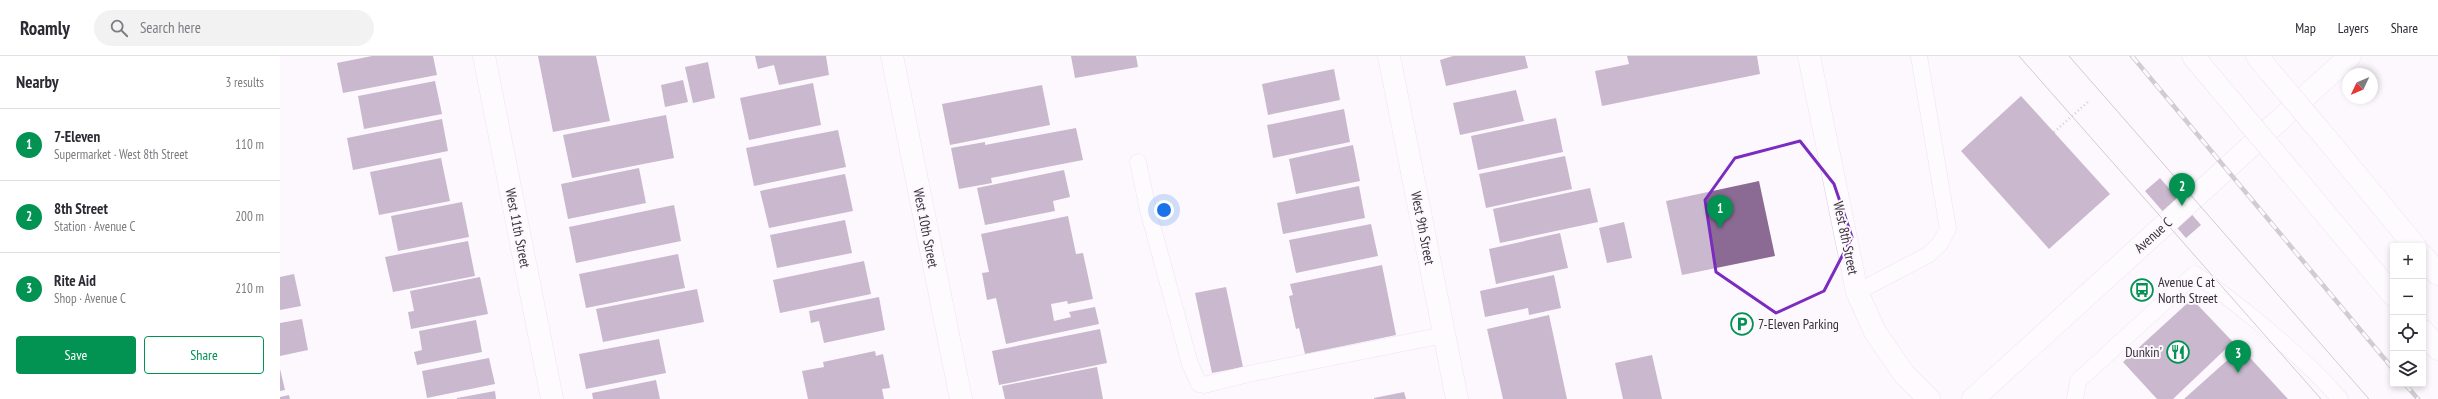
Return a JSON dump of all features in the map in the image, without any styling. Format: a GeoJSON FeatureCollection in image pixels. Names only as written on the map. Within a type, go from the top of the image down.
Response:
{"type":"FeatureCollection","features":[{"type":"Feature","properties":{"kind":"main road","name":"West 11th Street"},"geometry":{"type":"LineString","coordinates":[[484,56],[552,399]]}},
{"type":"Feature","properties":{"kind":"main road","name":"West 10th Street"},"geometry":{"type":"LineString","coordinates":[[892,56],[961,399]]}},
{"type":"Feature","properties":{"kind":"main road","name":"West 9th Street"},"geometry":{"type":"LineString","coordinates":[[1389,56],[1457,399]]}},
{"type":"Feature","properties":{"kind":"main road","name":"West 8th Street"},"geometry":{"type":"LineString","coordinates":[[1809,56],[1857,292],[1875,332],[1904,374],[1930,399]]}},
{"type":"Feature","properties":{"kind":"main road"},"geometry":{"type":"LineString","coordinates":[[2193,56],[2390,291]]}},
{"type":"Feature","properties":{"kind":"main road"},"geometry":{"type":"LineString","coordinates":[[2257,56],[2413,243]]}},
{"type":"Feature","properties":{"kind":"main road","name":"Avenue C"},"geometry":{"type":"LineString","coordinates":[[1973,399],[2350,56]]}},
{"type":"Feature","properties":{"kind":"main road"},"geometry":{"type":"LineString","coordinates":[[2426,260],[2438,274]]}},
{"type":"Feature","properties":{"kind":"main road"},"geometry":{"type":"LineString","coordinates":[[2426,335],[2438,349]]}},
{"type":"Feature","properties":{"kind":"lane"},"geometry":{"type":"LineString","coordinates":[[1857,292],[1928,255],[1939,245],[1948,229],[1919,56]]}},
{"type":"Feature","properties":{"kind":"lane"},"geometry":{"type":"LineString","coordinates":[[1138,162],[1148,210],[1184,341],[1199,384],[1204,385],[1248,374],[1444,335]]}},
{"type":"Feature","properties":{"kind":"lane"},"geometry":{"type":"LineString","coordinates":[[2075,399],[2078,381],[2195,274],[2225,295],[2292,352],[2340,399]]}},
{"type":"Feature","properties":{"kind":"path"},"geometry":{"type":"LineString","coordinates":[[2054,132],[2088,102]]}},
{"type":"Feature","properties":{"kind":"highlighted area"},"geometry":{"type":"Polygon","coordinates":[[[1800,141],[1834,184],[1852,237],[1824,291],[1776,313],[1716,272],[1705,200],[1735,158],[1800,141]]]}},
{"type":"Feature","properties":{"kind":"building"},"geometry":{"type":"Polygon","coordinates":[[[372,56],[433,56],[437,75],[343,93],[337,63],[372,56]]]}},
{"type":"Feature","properties":{"kind":"building"},"geometry":{"type":"Polygon","coordinates":[[[538,56],[596,56],[610,121],[553,132],[538,56]]]}},
{"type":"Feature","properties":{"kind":"building"},"geometry":{"type":"Polygon","coordinates":[[[755,56],[826,56],[829,75],[779,85],[774,65],[758,69],[755,56]]]}},
{"type":"Feature","properties":{"kind":"building"},"geometry":{"type":"Polygon","coordinates":[[[1071,56],[1136,56],[1138,67],[1075,78],[1071,56]]]}},
{"type":"Feature","properties":{"kind":"building"},"geometry":{"type":"Polygon","coordinates":[[[1453,56],[1525,56],[1528,68],[1446,86],[1440,60],[1453,56]]]}},
{"type":"Feature","properties":{"kind":"building"},"geometry":{"type":"Polygon","coordinates":[[[1627,56],[1757,56],[1760,74],[1602,106],[1595,71],[1629,64],[1627,56]]]}},
{"type":"Feature","properties":{"kind":"building"},"geometry":{"type":"Polygon","coordinates":[[[708,62],[715,98],[693,103],[685,67],[708,62]]]}},
{"type":"Feature","properties":{"kind":"building"},"geometry":{"type":"Polygon","coordinates":[[[1334,69],[1340,100],[1268,115],[1262,84],[1334,69]]]}},
{"type":"Feature","properties":{"kind":"building"},"geometry":{"type":"Polygon","coordinates":[[[683,80],[688,102],[665,107],[661,85],[683,80]]]}},
{"type":"Feature","properties":{"kind":"building"},"geometry":{"type":"Polygon","coordinates":[[[435,81],[442,114],[364,129],[358,96],[435,81]]]}},
{"type":"Feature","properties":{"kind":"building"},"geometry":{"type":"Polygon","coordinates":[[[813,83],[821,125],[749,140],[740,98],[813,83]]]}},
{"type":"Feature","properties":{"kind":"building"},"geometry":{"type":"Polygon","coordinates":[[[1042,85],[1050,125],[950,145],[942,104],[1042,85]]]}},
{"type":"Feature","properties":{"kind":"building"},"geometry":{"type":"Polygon","coordinates":[[[1516,90],[1524,121],[1460,135],[1453,103],[1516,90]]]}},
{"type":"Feature","properties":{"kind":"building"},"geometry":{"type":"Polygon","coordinates":[[[2021,96],[2110,194],[2049,249],[1961,151],[2021,96]]]}},
{"type":"Feature","properties":{"kind":"building"},"geometry":{"type":"Polygon","coordinates":[[[1344,109],[1350,142],[1273,158],[1267,125],[1344,109]]]}},
{"type":"Feature","properties":{"kind":"building"},"geometry":{"type":"Polygon","coordinates":[[[666,115],[674,158],[572,178],[563,135],[666,115]]]}},
{"type":"Feature","properties":{"kind":"building"},"geometry":{"type":"Polygon","coordinates":[[[1556,118],[1563,152],[1478,170],[1471,136],[1556,118]]]}},
{"type":"Feature","properties":{"kind":"building"},"geometry":{"type":"Polygon","coordinates":[[[442,119],[448,151],[353,170],[347,138],[442,119]]]}},
{"type":"Feature","properties":{"kind":"building"},"geometry":{"type":"Polygon","coordinates":[[[1076,128],[1083,160],[991,178],[992,183],[959,189],[951,148],[985,142],[985,145],[1076,128]]]}},
{"type":"Feature","properties":{"kind":"building"},"geometry":{"type":"Polygon","coordinates":[[[838,130],[846,167],[754,186],[746,148],[838,130]]]}},
{"type":"Feature","properties":{"kind":"building"},"geometry":{"type":"Polygon","coordinates":[[[1353,145],[1360,181],[1296,194],[1289,159],[1353,145]]]}},
{"type":"Feature","properties":{"kind":"building"},"geometry":{"type":"Polygon","coordinates":[[[1565,156],[1572,189],[1486,208],[1479,174],[1565,156]]]}},
{"type":"Feature","properties":{"kind":"building"},"geometry":{"type":"Polygon","coordinates":[[[441,158],[450,201],[379,215],[370,172],[441,158]]]}},
{"type":"Feature","properties":{"kind":"building"},"geometry":{"type":"Polygon","coordinates":[[[639,168],[646,203],[568,219],[561,184],[639,168]]]}},
{"type":"Feature","properties":{"kind":"building"},"geometry":{"type":"Polygon","coordinates":[[[1064,170],[1070,197],[1053,201],[1055,211],[985,225],[977,188],[1064,170]]]}},
{"type":"Feature","properties":{"kind":"building"},"geometry":{"type":"Polygon","coordinates":[[[845,174],[853,211],[769,228],[760,191],[845,174]]]}},
{"type":"Feature","properties":{"kind":"building"},"geometry":{"type":"Polygon","coordinates":[[[2160,178],[2201,225],[2186,238],[2145,191],[2160,178]]]}},
{"type":"Feature","properties":{"kind":"building"},"geometry":{"type":"Polygon","coordinates":[[[1759,181],[1775,256],[1682,275],[1666,201],[1759,181]]]}},
{"type":"Feature","properties":{"kind":"building"},"geometry":{"type":"Polygon","coordinates":[[[1359,186],[1365,218],[1283,234],[1277,203],[1359,186]]]}},
{"type":"Feature","properties":{"kind":"building"},"geometry":{"type":"Polygon","coordinates":[[[1590,188],[1598,222],[1500,243],[1493,209],[1590,188]]]}},
{"type":"Feature","properties":{"kind":"building"},"geometry":{"type":"Polygon","coordinates":[[[462,202],[469,237],[398,251],[391,216],[462,202]]]}},
{"type":"Feature","properties":{"kind":"building"},"geometry":{"type":"Polygon","coordinates":[[[674,205],[681,241],[576,263],[569,227],[674,205]]]}},
{"type":"Feature","properties":{"kind":"building"},"geometry":{"type":"Polygon","coordinates":[[[1068,216],[1076,254],[1083,253],[1093,299],[1068,304],[1067,301],[1051,304],[1054,321],[1071,317],[1069,312],[1095,307],[1099,324],[1006,344],[996,298],[987,300],[982,273],[989,272],[981,234],[1068,216]]]}},
{"type":"Feature","properties":{"kind":"building"},"geometry":{"type":"Polygon","coordinates":[[[845,220],[852,253],[777,268],[770,235],[845,220]]]}},
{"type":"Feature","properties":{"kind":"building"},"geometry":{"type":"Polygon","coordinates":[[[1624,222],[1632,258],[1607,263],[1599,228],[1624,222]]]}},
{"type":"Feature","properties":{"kind":"building"},"geometry":{"type":"Polygon","coordinates":[[[1371,224],[1378,256],[1296,273],[1289,240],[1371,224]]]}},
{"type":"Feature","properties":{"kind":"building"},"geometry":{"type":"Polygon","coordinates":[[[1560,233],[1568,268],[1496,284],[1489,249],[1560,233]]]}},
{"type":"Feature","properties":{"kind":"building"},"geometry":{"type":"Polygon","coordinates":[[[468,241],[475,276],[393,292],[385,257],[468,241]]]}},
{"type":"Feature","properties":{"kind":"building"},"geometry":{"type":"Polygon","coordinates":[[[678,254],[685,288],[586,308],[579,274],[678,254]]]}},
{"type":"Feature","properties":{"kind":"building"},"geometry":{"type":"Polygon","coordinates":[[[864,261],[871,294],[780,313],[773,280],[864,261]]]}},
{"type":"Feature","properties":{"kind":"building"},"geometry":{"type":"Polygon","coordinates":[[[1382,265],[1396,335],[1305,354],[1299,328],[1296,329],[1289,296],[1293,295],[1290,284],[1382,265]]]}},
{"type":"Feature","properties":{"kind":"building"},"geometry":{"type":"Polygon","coordinates":[[[294,274],[301,306],[280,310],[280,277],[294,274]]]}},
{"type":"Feature","properties":{"kind":"building"},"geometry":{"type":"Polygon","coordinates":[[[1554,275],[1561,308],[1529,315],[1528,308],[1485,317],[1480,291],[1554,275]]]}},
{"type":"Feature","properties":{"kind":"building"},"geometry":{"type":"Polygon","coordinates":[[[480,277],[488,314],[411,329],[408,312],[414,311],[410,291],[480,277]]]}},
{"type":"Feature","properties":{"kind":"building"},"geometry":{"type":"Polygon","coordinates":[[[1226,287],[1243,367],[1212,373],[1195,293],[1226,287]]]}},
{"type":"Feature","properties":{"kind":"building"},"geometry":{"type":"Polygon","coordinates":[[[697,289],[704,322],[603,342],[596,309],[697,289]]]}},
{"type":"Feature","properties":{"kind":"building"},"geometry":{"type":"Polygon","coordinates":[[[879,297],[885,330],[824,343],[819,321],[811,323],[809,311],[879,297]]]}},
{"type":"Feature","properties":{"kind":"building","name":"Dunkin'"},"geometry":{"type":"Polygon","coordinates":[[[2192,299],[2233,342],[2173,399],[2157,399],[2123,362],[2192,299]]]}},
{"type":"Feature","properties":{"kind":"building"},"geometry":{"type":"Polygon","coordinates":[[[1549,315],[1567,399],[1503,399],[1487,329],[1549,315]]]}},
{"type":"Feature","properties":{"kind":"building"},"geometry":{"type":"Polygon","coordinates":[[[302,319],[308,350],[280,356],[280,323],[302,319]]]}},
{"type":"Feature","properties":{"kind":"building"},"geometry":{"type":"Polygon","coordinates":[[[476,320],[482,352],[417,365],[414,352],[422,350],[419,331],[476,320]]]}},
{"type":"Feature","properties":{"kind":"building"},"geometry":{"type":"Polygon","coordinates":[[[1100,329],[1107,363],[999,385],[992,351],[1100,329]]]}},
{"type":"Feature","properties":{"kind":"building"},"geometry":{"type":"Polygon","coordinates":[[[659,339],[666,373],[586,389],[579,354],[659,339]]]}},
{"type":"Feature","properties":{"kind":"building"},"geometry":{"type":"Polygon","coordinates":[[[2241,348],[2288,399],[2184,399],[2241,348]]]}},
{"type":"Feature","properties":{"kind":"building"},"geometry":{"type":"Polygon","coordinates":[[[875,351],[876,356],[883,354],[890,388],[882,389],[884,399],[808,399],[802,371],[824,367],[823,362],[875,351]]]}},
{"type":"Feature","properties":{"kind":"building"},"geometry":{"type":"Polygon","coordinates":[[[1652,355],[1662,399],[1623,399],[1615,363],[1652,355]]]}},
{"type":"Feature","properties":{"kind":"building"},"geometry":{"type":"Polygon","coordinates":[[[489,358],[495,384],[427,398],[422,371],[489,358]]]}},
{"type":"Feature","properties":{"kind":"building"},"geometry":{"type":"Polygon","coordinates":[[[1097,367],[1103,399],[1005,399],[1002,386],[1097,367]]]}},
{"type":"Feature","properties":{"kind":"building"},"geometry":{"type":"Polygon","coordinates":[[[280,369],[285,390],[280,391],[280,369]]]}},
{"type":"Feature","properties":{"kind":"building"},"geometry":{"type":"Polygon","coordinates":[[[656,380],[660,399],[593,399],[592,393],[656,380]]]}},
{"type":"Feature","properties":{"kind":"building"},"geometry":{"type":"Polygon","coordinates":[[[495,391],[496,399],[457,399],[457,398],[495,391]]]}},
{"type":"Feature","properties":{"kind":"building"},"geometry":{"type":"Polygon","coordinates":[[[1404,392],[1406,399],[1374,399],[1374,398],[1404,392]]]}},
{"type":"Feature","properties":{"kind":"building"},"geometry":{"type":"Polygon","coordinates":[[[289,395],[290,399],[280,399],[280,397],[289,395]]]}},
{"type":"Feature","properties":{"kind":"tram line"},"geometry":{"type":"LineString","coordinates":[[2019,56],[2321,399]]}},
{"type":"Feature","properties":{"kind":"tram line"},"geometry":{"type":"LineString","coordinates":[[2069,56],[2369,399]]}},
{"type":"Feature","properties":{"kind":"railway"},"geometry":{"type":"LineString","coordinates":[[2132,56],[2390,365]]}},
{"type":"Feature","properties":{"kind":"railway"},"geometry":{"type":"LineString","coordinates":[[2408,387],[2418,399]]}},
{"type":"Feature","properties":{"kind":"place","name":"8th Street"},"geometry":{"type":"Point","coordinates":[2182,206]}},
{"type":"Feature","properties":{"kind":"place","name":"7-Eleven"},"geometry":{"type":"Point","coordinates":[1720,228]}},
{"type":"Feature","properties":{"kind":"place","name":"Avenue C at North Street"},"geometry":{"type":"Point","coordinates":[2142,290]}},
{"type":"Feature","properties":{"kind":"place","name":"7-Eleven Parking"},"geometry":{"type":"Point","coordinates":[1742,324]}},
{"type":"Feature","properties":{"kind":"place","name":"Dunkin'"},"geometry":{"type":"Point","coordinates":[2178,352]}},
{"type":"Feature","properties":{"kind":"place","name":"Rite Aid"},"geometry":{"type":"Point","coordinates":[2238,373]}}]}
